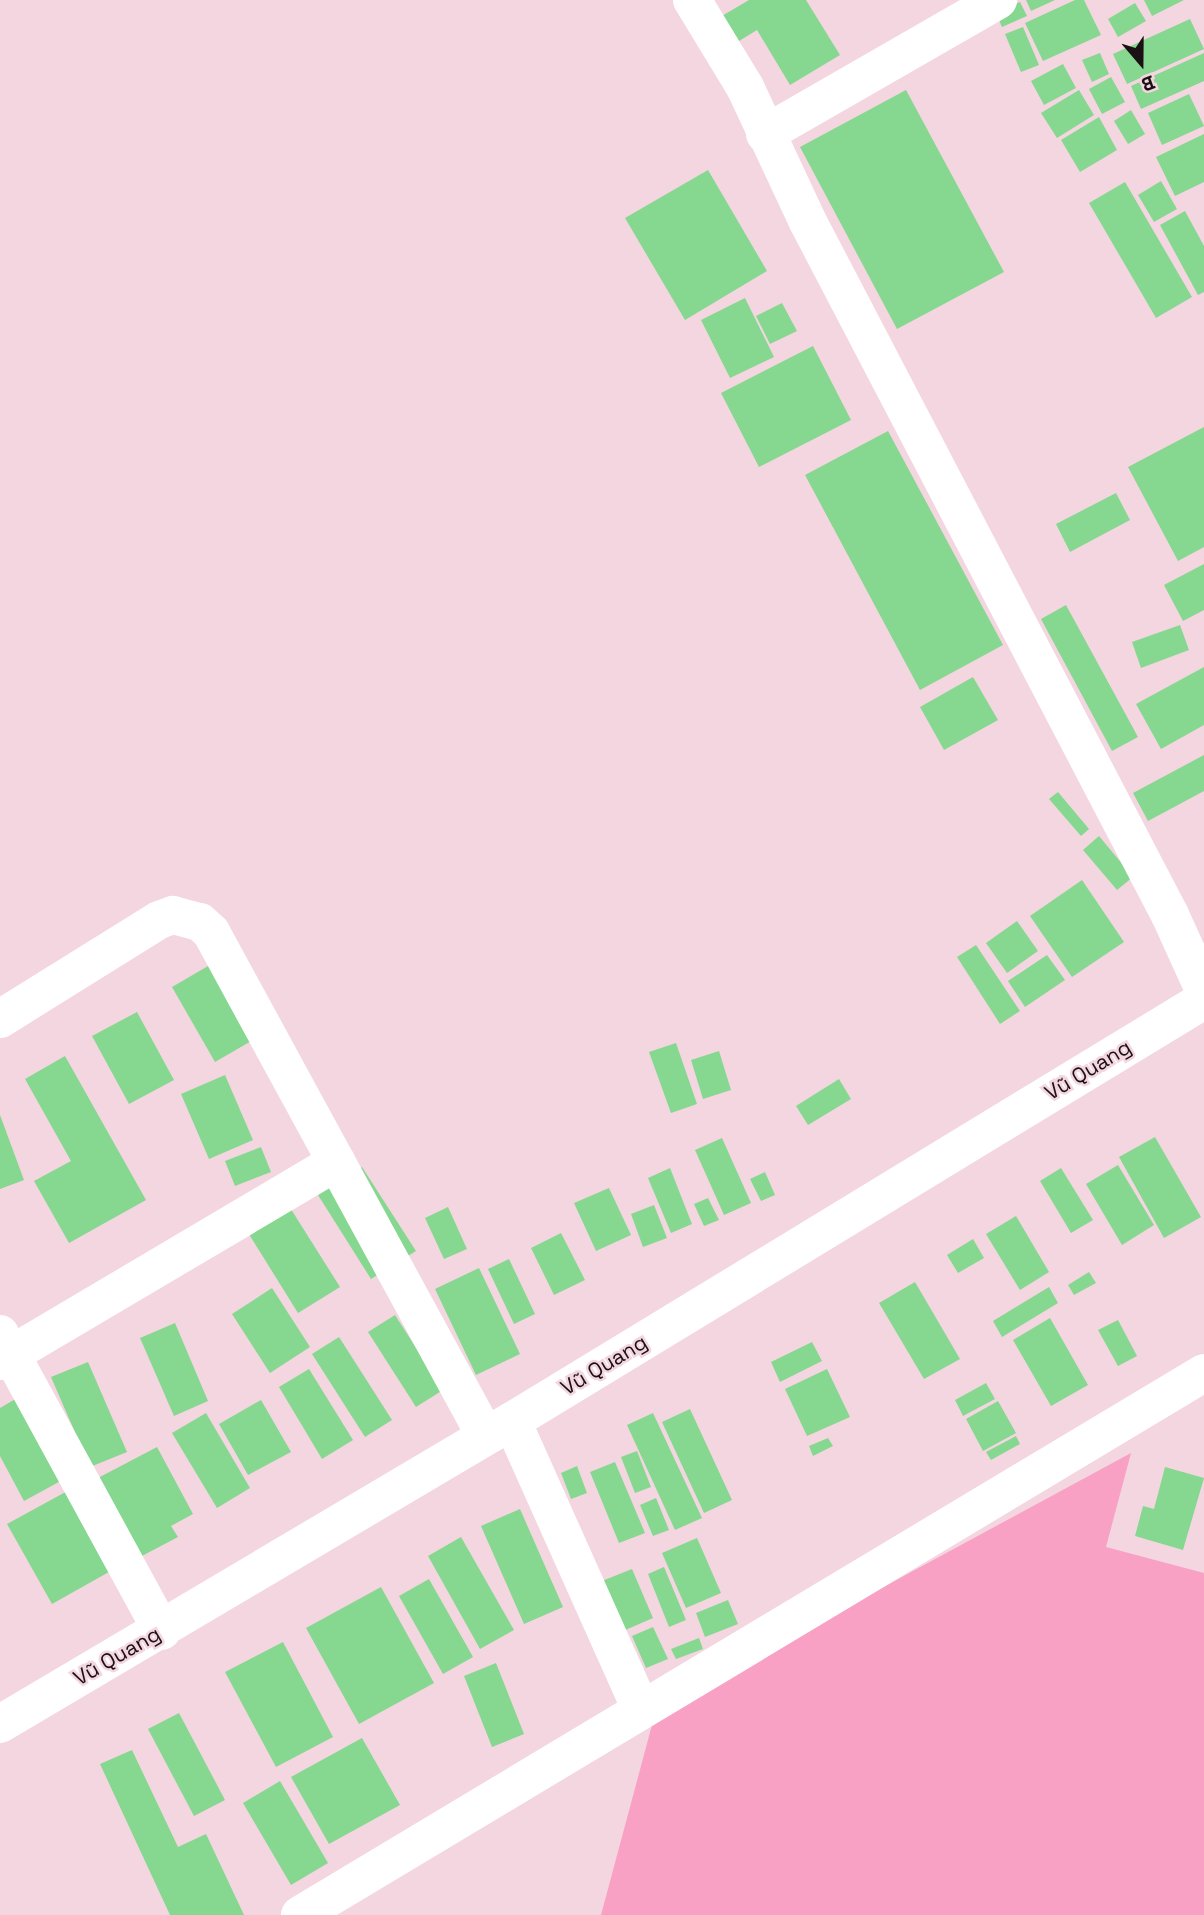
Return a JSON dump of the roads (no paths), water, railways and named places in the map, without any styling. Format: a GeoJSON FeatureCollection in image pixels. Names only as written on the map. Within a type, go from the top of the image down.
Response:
{"type":"FeatureCollection","features":[{"type":"Feature","properties":{"kind":"street"},"geometry":{"type":"LineString","coordinates":[[692,0],[745,87],[765,134],[1170,915],[1204,990]]}},
{"type":"Feature","properties":{"kind":"street"},"geometry":{"type":"LineString","coordinates":[[765,134],[998,0]]}},
{"type":"Feature","properties":{"kind":"street"},"geometry":{"type":"LineString","coordinates":[[0,1019],[159,920],[186,916],[211,932],[337,1162],[499,1428],[641,1709]]}},
{"type":"Feature","properties":{"kind":"street","name":"Vũ Quang"},"geometry":{"type":"LineString","coordinates":[[0,1724],[162,1631],[1204,1000]]}},
{"type":"Feature","properties":{"kind":"street"},"geometry":{"type":"LineString","coordinates":[[162,1631],[4,1350],[337,1162]]}},
{"type":"Feature","properties":{"kind":"street"},"geometry":{"type":"LineString","coordinates":[[300,1915],[1204,1373]]}}]}
